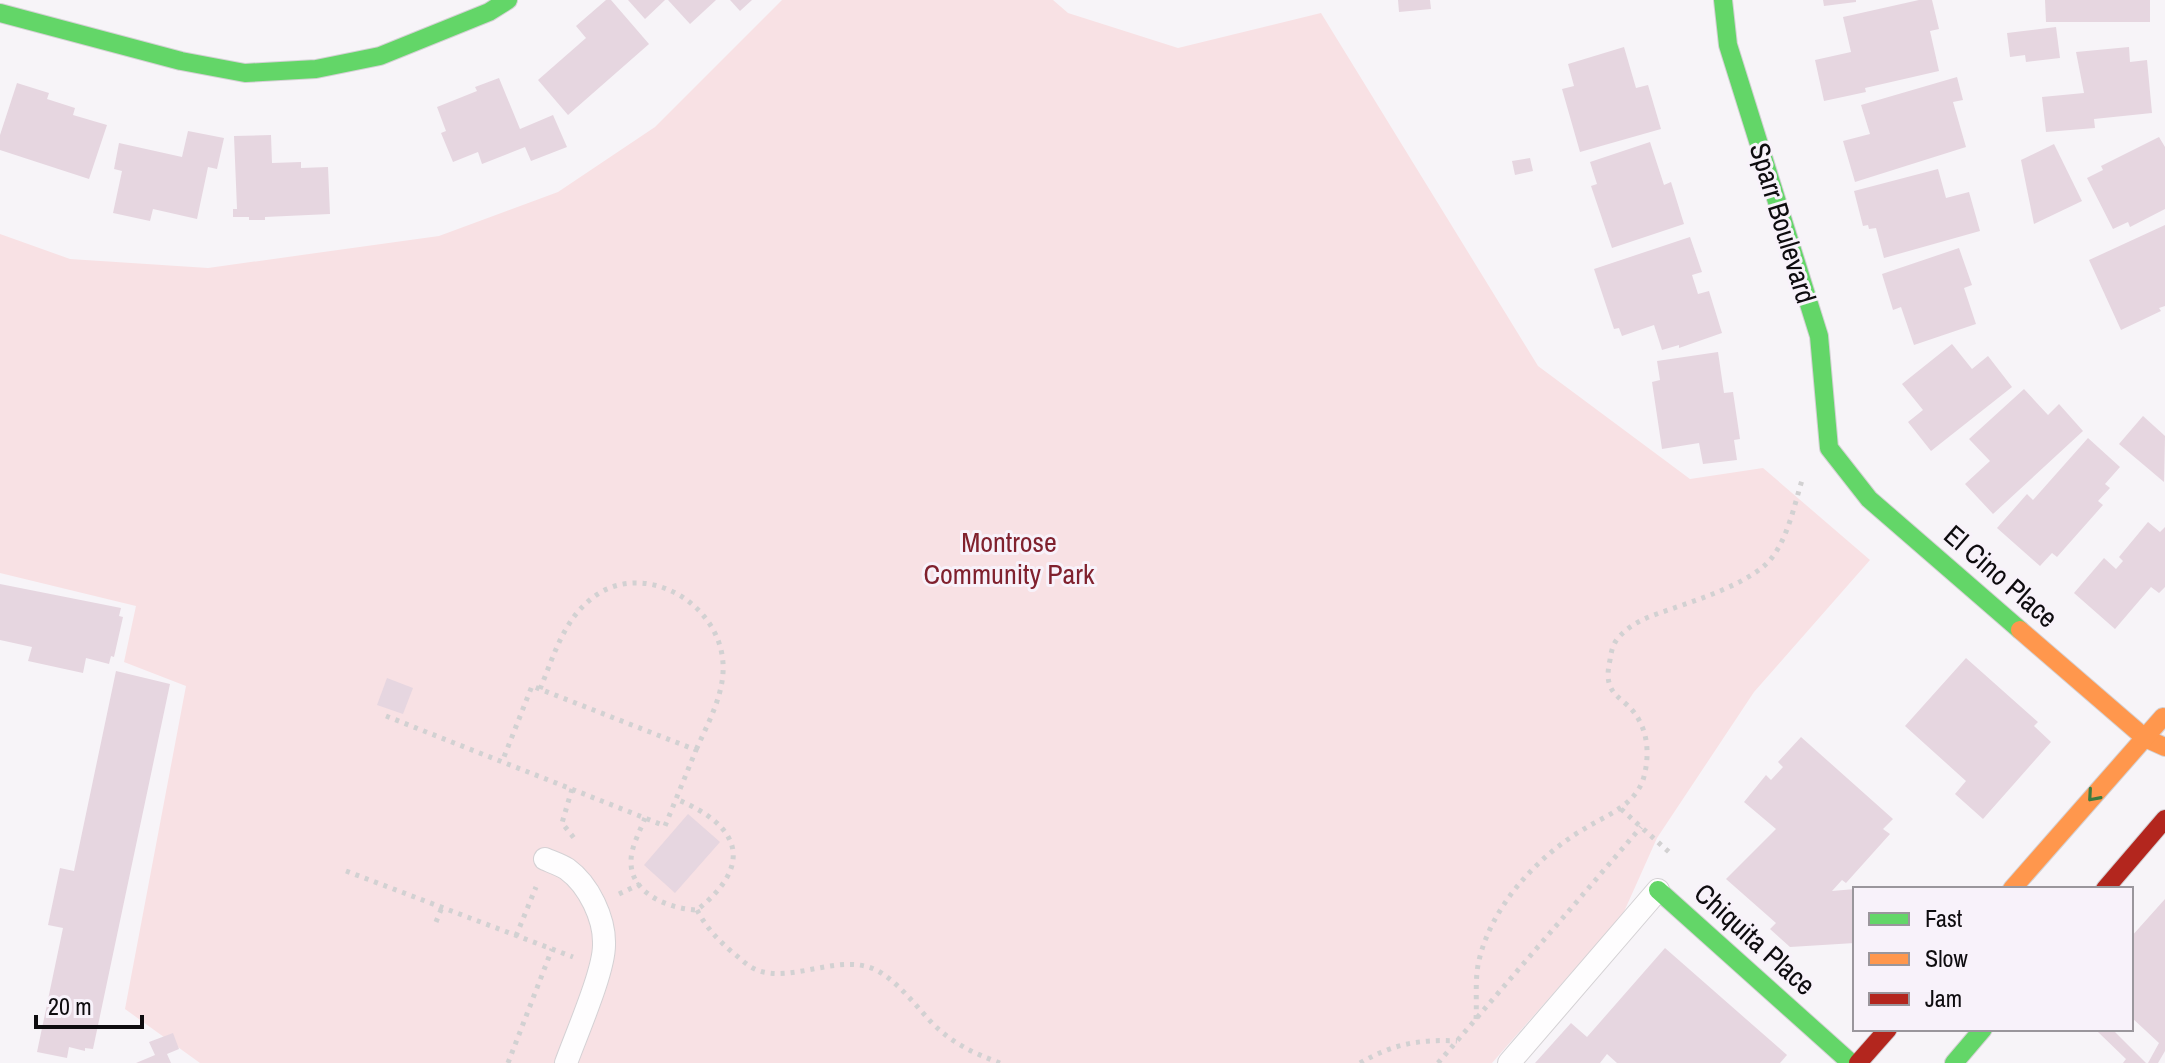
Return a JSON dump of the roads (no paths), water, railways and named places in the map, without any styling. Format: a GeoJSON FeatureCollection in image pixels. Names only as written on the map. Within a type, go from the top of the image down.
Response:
{"type":"FeatureCollection","features":[{"type":"Feature","properties":{"kind":"street"},"geometry":{"type":"LineString","coordinates":[[0,13],[181,61],[245,73],[316,69],[380,56],[489,12],[508,0]]}},
{"type":"Feature","properties":{"kind":"street","name":"Sparr Boulevard"},"geometry":{"type":"LineString","coordinates":[[1723,0],[1728,45],[1819,336],[1829,448]]}},
{"type":"Feature","properties":{"kind":"street","name":"El Cino Place"},"geometry":{"type":"LineString","coordinates":[[1829,448],[1869,499],[2145,738],[2165,747]]}},
{"type":"Feature","properties":{"kind":"street"},"geometry":{"type":"LineString","coordinates":[[2014,887],[2165,715]]}},
{"type":"Feature","properties":{"kind":"street"},"geometry":{"type":"LineString","coordinates":[[2107,887],[2165,819]]}},
{"type":"Feature","properties":{"kind":"street","name":"Chiquita Place"},"geometry":{"type":"LineString","coordinates":[[1658,890],[1851,1063]]}},
{"type":"Feature","properties":{"kind":"street"},"geometry":{"type":"LineString","coordinates":[[1858,1063],[1886,1031]]}},
{"type":"Feature","properties":{"kind":"street"},"geometry":{"type":"LineString","coordinates":[[1954,1063],[1981,1031]]}},
{"type":"Feature","properties":{"kind":"lane"},"geometry":{"type":"LineString","coordinates":[[546,859],[567,870],[589,894],[604,935],[599,967],[566,1063]]}},
{"type":"Feature","properties":{"kind":"lane"},"geometry":{"type":"LineString","coordinates":[[1509,1063],[1658,890]]}},
{"type":"Feature","properties":{"kind":"park label","name":"Montrose Community Park"},"geometry":{"type":"Point","coordinates":[1009,558]}}]}
